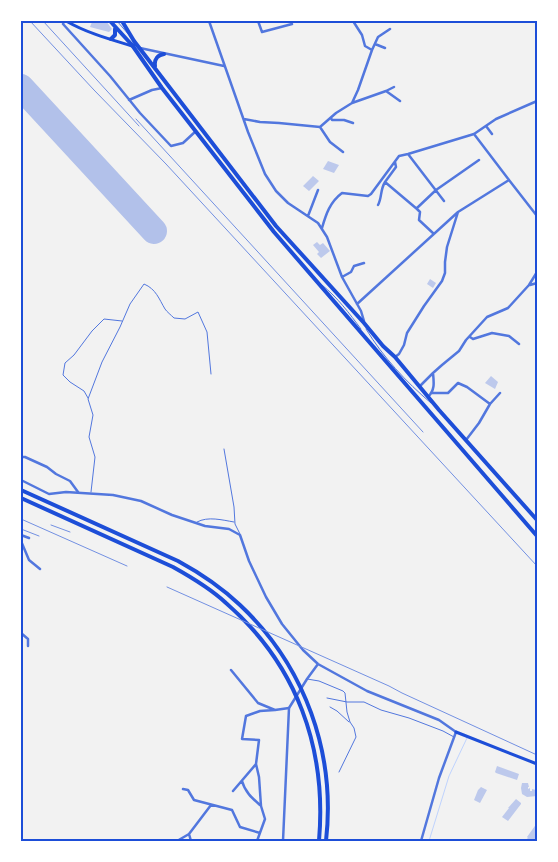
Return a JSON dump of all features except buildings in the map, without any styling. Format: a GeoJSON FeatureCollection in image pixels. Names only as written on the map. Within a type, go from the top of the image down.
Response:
{"type":"FeatureCollection","features":[{"type":"Feature","properties":{"kind":"main road"},"geometry":{"type":"LineString","coordinates":[[65,21],[91,34],[133,43]]}},
{"type":"Feature","properties":{"kind":"main road"},"geometry":{"type":"LineString","coordinates":[[110,21],[140,48],[276,226],[395,357],[439,410],[537,520]]}},
{"type":"Feature","properties":{"kind":"main road"},"geometry":{"type":"LineString","coordinates":[[122,21],[133,43],[162,88],[274,232],[537,536]]}},
{"type":"Feature","properties":{"kind":"main road"},"geometry":{"type":"LineString","coordinates":[[111,39],[115,34],[115,27]]}},
{"type":"Feature","properties":{"kind":"main road"},"geometry":{"type":"LineString","coordinates":[[156,68],[156,59],[164,54]]}},
{"type":"Feature","properties":{"kind":"main road"},"geometry":{"type":"LineString","coordinates":[[21,490],[178,561],[198,572],[239,604],[255,620],[283,655],[296,677],[314,719],[325,768],[328,804],[326,841]]}},
{"type":"Feature","properties":{"kind":"main road"},"geometry":{"type":"LineString","coordinates":[[21,498],[173,567],[212,591],[254,630],[274,657],[291,686],[299,702],[312,740],[321,804],[319,841]]}},
{"type":"Feature","properties":{"kind":"main road"},"geometry":{"type":"LineString","coordinates":[[457,732],[537,764]]}},
{"type":"Feature","properties":{"kind":"street"},"geometry":{"type":"LineString","coordinates":[[65,21],[63,24],[171,146],[184,143],[196,131]]}},
{"type":"Feature","properties":{"kind":"street"},"geometry":{"type":"LineString","coordinates":[[209,21],[265,174],[276,191],[288,203],[318,223],[322,229],[342,277],[361,311],[364,323]]}},
{"type":"Feature","properties":{"kind":"street"},"geometry":{"type":"LineString","coordinates":[[258,21],[262,32],[292,24]]}},
{"type":"Feature","properties":{"kind":"street"},"geometry":{"type":"LineString","coordinates":[[353,21],[362,35],[365,46],[372,50]]}},
{"type":"Feature","properties":{"kind":"street"},"geometry":{"type":"LineString","coordinates":[[352,103],[378,37],[390,29]]}},
{"type":"Feature","properties":{"kind":"street"},"geometry":{"type":"LineString","coordinates":[[375,44],[385,48]]}},
{"type":"Feature","properties":{"kind":"street"},"geometry":{"type":"LineString","coordinates":[[140,48],[224,66]]}},
{"type":"Feature","properties":{"kind":"street"},"geometry":{"type":"LineString","coordinates":[[244,119],[320,127],[336,113],[352,103],[394,87]]}},
{"type":"Feature","properties":{"kind":"street"},"geometry":{"type":"LineString","coordinates":[[129,100],[152,90],[162,88]]}},
{"type":"Feature","properties":{"kind":"street"},"geometry":{"type":"LineString","coordinates":[[386,91],[400,102]]}},
{"type":"Feature","properties":{"kind":"street"},"geometry":{"type":"LineString","coordinates":[[322,229],[326,213],[337,197],[342,193],[368,196],[399,156],[474,134],[496,118],[537,102]]}},
{"type":"Feature","properties":{"kind":"street"},"geometry":{"type":"LineString","coordinates":[[331,118],[332,120],[344,120],[353,123]]}},
{"type":"Feature","properties":{"kind":"street"},"geometry":{"type":"LineString","coordinates":[[486,126],[492,134]]}},
{"type":"Feature","properties":{"kind":"street"},"geometry":{"type":"LineString","coordinates":[[320,127],[330,142],[343,152]]}},
{"type":"Feature","properties":{"kind":"street"},"geometry":{"type":"LineString","coordinates":[[474,134],[537,216]]}},
{"type":"Feature","properties":{"kind":"street"},"geometry":{"type":"LineString","coordinates":[[408,154],[444,201]]}},
{"type":"Feature","properties":{"kind":"street"},"geometry":{"type":"LineString","coordinates":[[417,209],[436,190],[479,160]]}},
{"type":"Feature","properties":{"kind":"street"},"geometry":{"type":"LineString","coordinates":[[378,205],[382,187],[396,167],[394,162]]}},
{"type":"Feature","properties":{"kind":"street"},"geometry":{"type":"LineString","coordinates":[[357,304],[458,212],[509,180]]}},
{"type":"Feature","properties":{"kind":"street"},"geometry":{"type":"LineString","coordinates":[[385,182],[420,212],[419,220],[434,234]]}},
{"type":"Feature","properties":{"kind":"street"},"geometry":{"type":"LineString","coordinates":[[308,216],[318,190]]}},
{"type":"Feature","properties":{"kind":"street"},"geometry":{"type":"LineString","coordinates":[[395,357],[404,345],[407,333],[442,281],[445,272],[447,247],[458,212]]}},
{"type":"Feature","properties":{"kind":"street"},"geometry":{"type":"LineString","coordinates":[[342,277],[351,272],[354,266],[364,263]]}},
{"type":"Feature","properties":{"kind":"street"},"geometry":{"type":"LineString","coordinates":[[420,386],[460,351],[487,317],[508,308],[529,285],[537,272]]}},
{"type":"Feature","properties":{"kind":"street"},"geometry":{"type":"LineString","coordinates":[[529,285],[537,283]]}},
{"type":"Feature","properties":{"kind":"street"},"geometry":{"type":"LineString","coordinates":[[470,337],[473,339],[492,333],[510,336],[519,344]]}},
{"type":"Feature","properties":{"kind":"street"},"geometry":{"type":"LineString","coordinates":[[428,397],[432,393],[434,386],[433,374]]}},
{"type":"Feature","properties":{"kind":"street"},"geometry":{"type":"LineString","coordinates":[[432,393],[448,393],[458,383],[467,387],[490,404]]}},
{"type":"Feature","properties":{"kind":"street"},"geometry":{"type":"LineString","coordinates":[[466,440],[490,404],[500,393]]}},
{"type":"Feature","properties":{"kind":"street"},"geometry":{"type":"LineString","coordinates":[[21,457],[47,467],[70,481],[78,493]]}},
{"type":"Feature","properties":{"kind":"street"},"geometry":{"type":"LineString","coordinates":[[21,480],[49,494],[66,492],[113,495],[141,501],[172,515],[205,526],[228,529],[240,535],[249,561],[266,597],[282,624],[303,650],[318,664],[367,691],[440,720],[457,732],[439,778],[421,841]]}},
{"type":"Feature","properties":{"kind":"street"},"geometry":{"type":"LineString","coordinates":[[21,534],[29,538]]}},
{"type":"Feature","properties":{"kind":"street"},"geometry":{"type":"LineString","coordinates":[[21,541],[29,560],[40,569]]}},
{"type":"Feature","properties":{"kind":"street"},"geometry":{"type":"LineString","coordinates":[[21,633],[28,639],[28,646]]}},
{"type":"Feature","properties":{"kind":"street"},"geometry":{"type":"LineString","coordinates":[[283,841],[290,708],[318,664]]}},
{"type":"Feature","properties":{"kind":"street"},"geometry":{"type":"LineString","coordinates":[[231,670],[258,703],[275,710]]}},
{"type":"Feature","properties":{"kind":"street"},"geometry":{"type":"LineString","coordinates":[[258,841],[265,819],[261,806],[256,764],[259,740],[242,739],[246,716],[260,711],[290,708]]}},
{"type":"Feature","properties":{"kind":"street"},"geometry":{"type":"LineString","coordinates":[[234,791],[256,764]]}},
{"type":"Feature","properties":{"kind":"street"},"geometry":{"type":"LineString","coordinates":[[242,782],[250,797],[261,806]]}},
{"type":"Feature","properties":{"kind":"street"},"geometry":{"type":"LineString","coordinates":[[183,789],[188,790],[194,800],[232,810],[240,827],[260,833]]}},
{"type":"Feature","properties":{"kind":"street"},"geometry":{"type":"LineString","coordinates":[[177,841],[189,834],[211,805]]}},
{"type":"Feature","properties":{"kind":"street"},"geometry":{"type":"LineString","coordinates":[[189,834],[191,841]]}},
{"type":"Feature","properties":{"kind":"lane"},"geometry":{"type":"LineString","coordinates":[[118,21],[133,43]]}},
{"type":"Feature","properties":{"kind":"lane"},"geometry":{"type":"LineString","coordinates":[[88,399],[102,362],[130,304],[144,284],[150,287],[160,299],[165,309],[174,318],[185,319],[198,312],[207,332],[211,374]]}},
{"type":"Feature","properties":{"kind":"lane"},"geometry":{"type":"LineString","coordinates":[[91,494],[95,457],[89,437],[93,415],[84,391],[63,375],[65,363],[104,319],[123,321]]}},
{"type":"Feature","properties":{"kind":"lane"},"geometry":{"type":"LineString","coordinates":[[364,323],[390,362],[412,386],[439,410]]}},
{"type":"Feature","properties":{"kind":"lane"},"geometry":{"type":"LineString","coordinates":[[224,449],[235,522],[240,535]]}},
{"type":"Feature","properties":{"kind":"lane"},"geometry":{"type":"LineString","coordinates":[[195,522],[208,519],[235,522]]}},
{"type":"Feature","properties":{"kind":"lane"},"geometry":{"type":"LineString","coordinates":[[307,679],[319,681],[343,691],[345,693],[350,722]]}},
{"type":"Feature","properties":{"kind":"lane"},"geometry":{"type":"LineString","coordinates":[[327,698],[346,702],[364,702],[454,737]]}},
{"type":"Feature","properties":{"kind":"lane"},"geometry":{"type":"LineString","coordinates":[[330,707],[350,722],[356,737],[339,772]]}},
{"type":"Feature","properties":{"kind":"waterway"},"geometry":{"type":"LineString","coordinates":[[429,841],[449,776],[467,738]]}},
{"type":"Feature","properties":{"kind":"runway"},"geometry":{"type":"LineString","coordinates":[[21,87],[154,231]]}},
{"type":"Feature","properties":{"kind":"railway"},"geometry":{"type":"LineString","coordinates":[[30,21],[166,164],[537,566]]}},
{"type":"Feature","properties":{"kind":"railway"},"geometry":{"type":"LineString","coordinates":[[43,21],[139,126]]}},
{"type":"Feature","properties":{"kind":"railway"},"geometry":{"type":"LineString","coordinates":[[136,119],[423,432]]}},
{"type":"Feature","properties":{"kind":"railway"},"geometry":{"type":"LineString","coordinates":[[21,519],[127,566]]}},
{"type":"Feature","properties":{"kind":"railway"},"geometry":{"type":"LineString","coordinates":[[51,525],[70,532]]}},
{"type":"Feature","properties":{"kind":"railway"},"geometry":{"type":"LineString","coordinates":[[21,529],[39,536]]}},
{"type":"Feature","properties":{"kind":"railway"},"geometry":{"type":"LineString","coordinates":[[167,587],[389,686],[537,755]]}}]}
